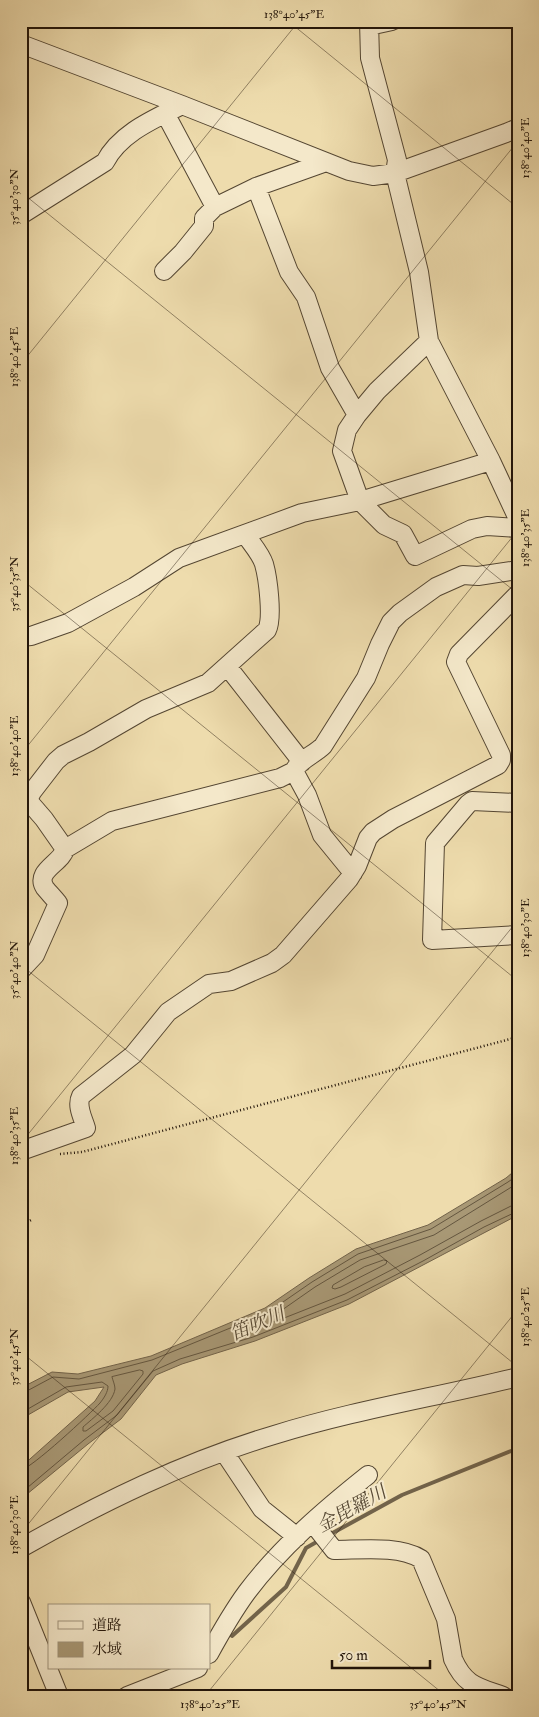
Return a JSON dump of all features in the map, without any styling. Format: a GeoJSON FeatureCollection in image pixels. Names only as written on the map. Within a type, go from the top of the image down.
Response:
{"type":"FeatureCollection","features":[{"type":"Feature","properties":{"kind":"street"},"geometry":{"type":"LineString","coordinates":[[392,21],[369,24],[370,58],[397,160],[395,173],[419,272],[429,341],[491,461],[518,519]]}},
{"type":"Feature","properties":{"kind":"street"},"geometry":{"type":"LineString","coordinates":[[21,44],[349,171],[373,176],[395,173],[518,128]]}},
{"type":"Feature","properties":{"kind":"street"},"geometry":{"type":"LineString","coordinates":[[21,215],[105,162],[111,149],[142,125],[182,105]]}},
{"type":"Feature","properties":{"kind":"street"},"geometry":{"type":"LineString","coordinates":[[166,113],[215,207]]}},
{"type":"Feature","properties":{"kind":"street"},"geometry":{"type":"LineString","coordinates":[[164,271],[183,252],[204,226],[204,218],[215,207],[256,187],[326,162]]}},
{"type":"Feature","properties":{"kind":"street"},"geometry":{"type":"LineString","coordinates":[[256,187],[289,272],[306,297],[330,368],[357,415]]}},
{"type":"Feature","properties":{"kind":"street"},"geometry":{"type":"LineString","coordinates":[[429,341],[377,391],[347,430],[342,451],[360,501],[384,525],[403,534],[416,556],[472,530],[487,526],[518,528]]}},
{"type":"Feature","properties":{"kind":"street"},"geometry":{"type":"LineString","coordinates":[[21,637],[31,636],[68,623],[134,587],[179,558],[302,513],[360,501],[491,461]]}},
{"type":"Feature","properties":{"kind":"street"},"geometry":{"type":"LineString","coordinates":[[65,849],[31,804],[29,798],[56,761],[63,755],[146,709],[208,683],[267,630],[270,624],[271,613],[264,563],[245,534]]}},
{"type":"Feature","properties":{"kind":"street"},"geometry":{"type":"LineString","coordinates":[[21,970],[35,955],[58,903],[44,886],[43,879],[46,870],[59,860],[65,849],[112,821],[280,778],[315,754],[323,746],[366,678],[391,622],[400,613],[436,587],[463,575],[478,576],[518,570]]}},
{"type":"Feature","properties":{"kind":"street"},"geometry":{"type":"LineString","coordinates":[[21,1152],[86,1128],[78,1101],[81,1096],[133,1055],[168,1012],[209,984],[231,981],[272,963],[284,955],[353,873],[368,838],[373,832],[392,819],[498,765],[501,755],[456,662],[460,654],[518,594]]}},
{"type":"Feature","properties":{"kind":"street"},"geometry":{"type":"LineString","coordinates":[[227,666],[298,766],[306,795],[322,835],[353,873]]}},
{"type":"Feature","properties":{"kind":"street"},"geometry":{"type":"LineString","coordinates":[[472,778],[474,801]]}},
{"type":"Feature","properties":{"kind":"street"},"geometry":{"type":"LineString","coordinates":[[518,803],[474,801],[468,804],[435,843],[432,940],[518,935]]}},
{"type":"Feature","properties":{"kind":"street"},"geometry":{"type":"LineString","coordinates":[[21,1548],[82,1513],[166,1474],[272,1435],[395,1403],[452,1393],[518,1377]]}},
{"type":"Feature","properties":{"kind":"street"},"geometry":{"type":"LineString","coordinates":[[224,1452],[262,1509],[297,1536]]}},
{"type":"Feature","properties":{"kind":"street"},"geometry":{"type":"LineString","coordinates":[[320,1532],[328,1506],[368,1475]]}},
{"type":"Feature","properties":{"kind":"street"},"geometry":{"type":"LineString","coordinates":[[210,1652],[227,1621],[275,1557],[297,1536],[320,1532]]}},
{"type":"Feature","properties":{"kind":"street"},"geometry":{"type":"LineString","coordinates":[[320,1532],[334,1550],[388,1550],[416,1556],[421,1559],[446,1619],[453,1659],[456,1665],[463,1675],[476,1687],[503,1696]]}},
{"type":"Feature","properties":{"kind":"street"},"geometry":{"type":"LineString","coordinates":[[21,1602],[48,1669]]}},
{"type":"Feature","properties":{"kind":"street"},"geometry":{"type":"LineString","coordinates":[[48,1670],[59,1696]]}},
{"type":"Feature","properties":{"kind":"street"},"geometry":{"type":"LineString","coordinates":[[127,1696],[193,1670]]}},
{"type":"Feature","properties":{"kind":"path"},"geometry":{"type":"LineString","coordinates":[[56,1154],[82,1152],[518,1037]]}},
{"type":"Feature","properties":{"kind":"path"},"geometry":{"type":"LineString","coordinates":[[21,1226],[31,1220]]}},
{"type":"Feature","properties":{"kind":"water","name":"笛吹川"},"geometry":{"type":"Polygon","coordinates":[[[518,1168],[518,1215],[349,1304],[255,1341],[182,1364],[156,1375],[121,1419],[21,1499],[21,1467],[95,1401],[104,1387],[68,1392],[21,1419],[21,1388],[52,1372],[78,1374],[151,1356],[265,1308],[356,1249],[428,1225],[506,1178],[518,1168]]]}},
{"type":"Feature","properties":{"kind":"waterway","name":"金毘羅川"},"geometry":{"type":"LineString","coordinates":[[329,1535],[402,1495],[511,1451],[518,1452]]}},
{"type":"Feature","properties":{"kind":"waterway","name":"金毘羅川"},"geometry":{"type":"LineString","coordinates":[[232,1636],[286,1587],[306,1548],[320,1540]]}}]}
